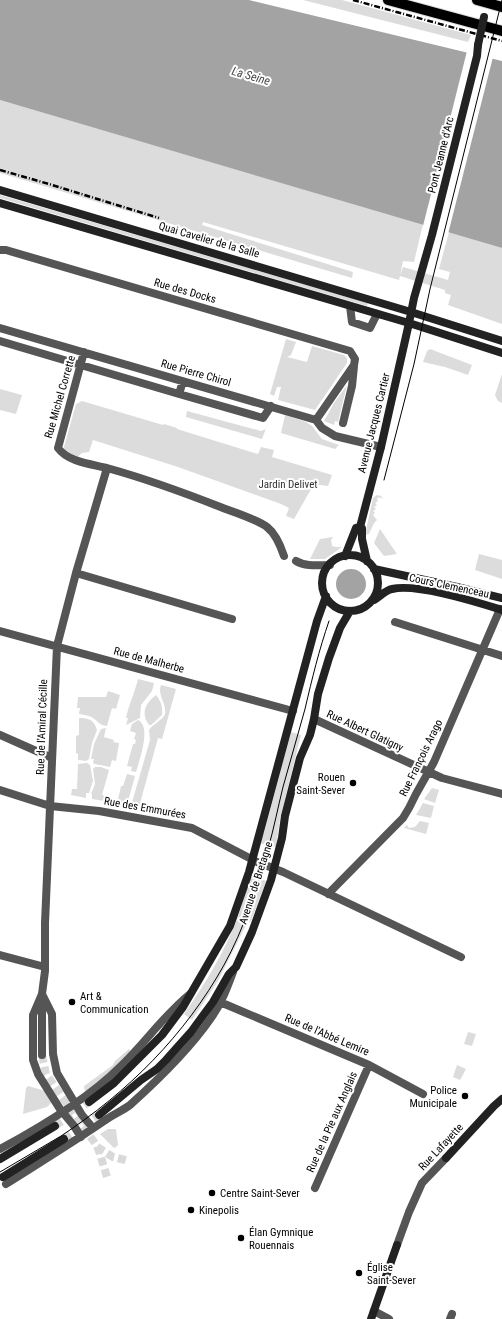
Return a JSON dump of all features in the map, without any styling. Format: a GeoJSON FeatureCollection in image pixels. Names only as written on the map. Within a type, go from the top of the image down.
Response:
{"type":"FeatureCollection","features":[{"type":"Feature","properties":{"kind":"main road"},"geometry":{"type":"LineString","coordinates":[[388,0],[502,31]]}},
{"type":"Feature","properties":{"kind":"main road"},"geometry":{"type":"LineString","coordinates":[[477,0],[487,1],[502,7]]}},
{"type":"Feature","properties":{"kind":"street","name":"Pont Jeanne d'Arc"},"geometry":{"type":"LineString","coordinates":[[411,312],[476,60],[479,36],[487,1]]}},
{"type":"Feature","properties":{"kind":"street","name":"Quai Cavelier de la Salle"},"geometry":{"type":"LineString","coordinates":[[0,190],[411,312],[502,341]]}},
{"type":"Feature","properties":{"kind":"street","name":"Quai Cavelier de la Salle"},"geometry":{"type":"LineString","coordinates":[[0,203],[409,323],[502,354]]}},
{"type":"Feature","properties":{"kind":"street","name":"Rue des Docks"},"geometry":{"type":"LineString","coordinates":[[0,250],[6,250],[344,349],[350,351],[355,360],[354,365]]}},
{"type":"Feature","properties":{"kind":"street"},"geometry":{"type":"LineString","coordinates":[[350,306],[352,322],[370,328],[377,314]]}},
{"type":"Feature","properties":{"kind":"street","name":"Avenue Jacques Cartier"},"geometry":{"type":"LineString","coordinates":[[367,561],[362,539],[362,528],[360,527],[381,447],[411,312]]}},
{"type":"Feature","properties":{"kind":"street","name":"Rue Pierre Chirol"},"geometry":{"type":"LineString","coordinates":[[0,328],[316,420],[322,428],[335,436],[381,447]]}},
{"type":"Feature","properties":{"kind":"street"},"geometry":{"type":"LineString","coordinates":[[0,341],[263,418],[271,406]]}},
{"type":"Feature","properties":{"kind":"street","name":"Rue Michel Corrette"},"geometry":{"type":"LineString","coordinates":[[84,352],[58,448],[63,455],[94,466],[107,468]]}},
{"type":"Feature","properties":{"kind":"street"},"geometry":{"type":"LineString","coordinates":[[316,420],[354,365]]}},
{"type":"Feature","properties":{"kind":"street"},"geometry":{"type":"LineString","coordinates":[[343,423],[352,386],[354,365]]}},
{"type":"Feature","properties":{"kind":"street"},"geometry":{"type":"LineString","coordinates":[[179,394],[183,381]]}},
{"type":"Feature","properties":{"kind":"street"},"geometry":{"type":"LineString","coordinates":[[107,468],[178,490],[236,513],[268,528],[281,546],[284,556]]}},
{"type":"Feature","properties":{"kind":"street","name":"Rue de l'Amiral Cécille"},"geometry":{"type":"LineString","coordinates":[[81,1137],[62,1112],[38,1074],[33,1060],[33,1015],[42,994],[45,968],[45,923],[57,646],[76,573],[107,468]]}},
{"type":"Feature","properties":{"kind":"street","name":"Avenue Jacques Cartier"},"geometry":{"type":"LineString","coordinates":[[345,556],[356,528],[360,527]]}},
{"type":"Feature","properties":{"kind":"street"},"geometry":{"type":"LineString","coordinates":[[345,556],[355,556],[367,561],[374,569],[378,586],[371,602],[360,610],[342,610],[334,606],[326,596],[323,587],[325,572],[330,565],[337,559],[345,556]]}},
{"type":"Feature","properties":{"kind":"street"},"geometry":{"type":"LineString","coordinates":[[298,563],[313,566],[330,565]]}},
{"type":"Feature","properties":{"kind":"street","name":"Cours Clemenceau"},"geometry":{"type":"LineString","coordinates":[[374,569],[457,586],[502,598]]}},
{"type":"Feature","properties":{"kind":"street"},"geometry":{"type":"LineString","coordinates":[[76,573],[232,619]]}},
{"type":"Feature","properties":{"kind":"street","name":"Cours Clemenceau"},"geometry":{"type":"LineString","coordinates":[[371,602],[390,589],[404,587],[436,592],[501,609]]}},
{"type":"Feature","properties":{"kind":"street","name":"Avenue de Bretagne"},"geometry":{"type":"LineString","coordinates":[[89,1102],[114,1083],[162,1035],[183,1008],[230,926],[252,859],[317,621],[326,596]]}},
{"type":"Feature","properties":{"kind":"street","name":"Rue François Arago"},"geometry":{"type":"LineString","coordinates":[[328,894],[403,818],[429,772],[501,609]]}},
{"type":"Feature","properties":{"kind":"street","name":"Avenue de Bretagne"},"geometry":{"type":"LineString","coordinates":[[99,1114],[157,1069],[166,1060],[191,1032],[213,1002],[229,974],[236,967],[252,932],[271,882],[282,838],[285,816],[300,758],[310,735],[317,701],[329,658],[343,622],[350,611]]}},
{"type":"Feature","properties":{"kind":"street"},"geometry":{"type":"LineString","coordinates":[[395,622],[502,656]]}},
{"type":"Feature","properties":{"kind":"street","name":"Rue de Malherbe"},"geometry":{"type":"LineString","coordinates":[[0,631],[293,711]]}},
{"type":"Feature","properties":{"kind":"street","name":"Rue Albert Glatigny"},"geometry":{"type":"LineString","coordinates":[[314,719],[442,778],[502,794]]}},
{"type":"Feature","properties":{"kind":"street"},"geometry":{"type":"LineString","coordinates":[[0,735],[52,758]]}},
{"type":"Feature","properties":{"kind":"street","name":"Rue des Emmurées"},"geometry":{"type":"LineString","coordinates":[[0,790],[50,806],[99,811],[192,828],[274,869]]}},
{"type":"Feature","properties":{"kind":"street"},"geometry":{"type":"LineString","coordinates":[[274,869],[461,957]]}},
{"type":"Feature","properties":{"kind":"street"},"geometry":{"type":"LineString","coordinates":[[0,955],[45,968]]}},
{"type":"Feature","properties":{"kind":"street"},"geometry":{"type":"LineString","coordinates":[[64,1139],[5,1180],[81,1137],[129,1105],[158,1078],[211,1019],[236,967]]}},
{"type":"Feature","properties":{"kind":"street"},"geometry":{"type":"LineString","coordinates":[[0,1149],[62,1112],[103,1082],[120,1067],[175,1006],[193,991]]}},
{"type":"Feature","properties":{"kind":"street"},"geometry":{"type":"LineString","coordinates":[[42,994],[52,1014],[54,1062],[57,1073],[82,1115],[93,1128]]}},
{"type":"Feature","properties":{"kind":"street"},"geometry":{"type":"LineString","coordinates":[[42,994],[42,1055]]}},
{"type":"Feature","properties":{"kind":"street","name":"Rue de l'Abbé Lemire"},"geometry":{"type":"LineString","coordinates":[[220,1002],[369,1065],[423,1094]]}},
{"type":"Feature","properties":{"kind":"street","name":"Rue de la Pie aux Anglais"},"geometry":{"type":"LineString","coordinates":[[315,1188],[369,1065]]}},
{"type":"Feature","properties":{"kind":"street","name":"Rue Lafayette"},"geometry":{"type":"LineString","coordinates":[[374,1310],[397,1245],[422,1183],[502,1099]]}},
{"type":"Feature","properties":{"kind":"street"},"geometry":{"type":"LineString","coordinates":[[0,1159],[55,1126]]}},
{"type":"Feature","properties":{"kind":"street"},"geometry":{"type":"LineString","coordinates":[[371,1319],[374,1310],[389,1319]]}},
{"type":"Feature","properties":{"kind":"green space"},"geometry":{"type":"Polygon","coordinates":[[[303,0],[342,0],[471,35],[468,42],[303,0]]]}},
{"type":"Feature","properties":{"kind":"green space"},"geometry":{"type":"Polygon","coordinates":[[[0,100],[423,224],[414,262],[403,261],[400,275],[403,267],[448,280],[450,272],[439,269],[449,232],[502,248],[502,324],[448,305],[451,295],[445,293],[445,290],[400,276],[399,280],[203,222],[202,225],[353,272],[352,278],[0,173],[0,100]]]}},
{"type":"Feature","properties":{"kind":"green space"},"geometry":{"type":"Polygon","coordinates":[[[0,195],[368,303],[367,306],[0,198],[0,195]]]}},
{"type":"Feature","properties":{"kind":"green space"},"geometry":{"type":"Polygon","coordinates":[[[286,339],[296,342],[291,355],[287,357],[307,362],[312,346],[344,355],[347,358],[347,363],[315,410],[278,400],[281,387],[277,387],[274,396],[270,394],[286,339]]]}},
{"type":"Feature","properties":{"kind":"green space"},"geometry":{"type":"Polygon","coordinates":[[[430,349],[472,365],[468,375],[445,367],[423,362],[427,351],[430,349]]]}},
{"type":"Feature","properties":{"kind":"green space"},"geometry":{"type":"Polygon","coordinates":[[[502,374],[502,403],[498,401],[495,395],[502,374]]]}},
{"type":"Feature","properties":{"kind":"green space"},"geometry":{"type":"Polygon","coordinates":[[[347,385],[338,422],[335,421],[334,425],[324,421],[334,403],[347,385]]]}},
{"type":"Feature","properties":{"kind":"green space"},"geometry":{"type":"Polygon","coordinates":[[[0,389],[22,395],[16,414],[0,410],[0,389]]]}},
{"type":"Feature","properties":{"kind":"green space","name":"Jardin Delivet"},"geometry":{"type":"Polygon","coordinates":[[[82,401],[163,425],[164,424],[258,454],[261,447],[274,450],[272,457],[332,475],[328,486],[314,484],[294,519],[286,516],[289,508],[281,504],[178,467],[93,440],[89,452],[82,453],[76,458],[62,454],[76,404],[82,401]]]}},
{"type":"Feature","properties":{"kind":"green space"},"geometry":{"type":"Polygon","coordinates":[[[187,411],[261,431],[266,429],[262,439],[186,417],[187,411]]]}},
{"type":"Feature","properties":{"kind":"green space"},"geometry":{"type":"Polygon","coordinates":[[[285,415],[306,422],[312,426],[322,439],[339,445],[335,449],[281,433],[285,415]]]}},
{"type":"Feature","properties":{"kind":"green space"},"geometry":{"type":"Polygon","coordinates":[[[377,495],[381,496],[383,499],[379,497],[377,499],[378,501],[375,503],[377,505],[374,507],[376,509],[373,511],[375,513],[373,515],[377,520],[369,534],[365,535],[373,498],[377,495]]]}},
{"type":"Feature","properties":{"kind":"green space"},"geometry":{"type":"Polygon","coordinates":[[[380,529],[397,554],[384,556],[374,543],[380,529]]]}},
{"type":"Feature","properties":{"kind":"green space"},"geometry":{"type":"Polygon","coordinates":[[[333,537],[331,540],[332,546],[342,547],[325,559],[310,559],[320,539],[333,537]]]}},
{"type":"Feature","properties":{"kind":"green space"},"geometry":{"type":"Polygon","coordinates":[[[479,554],[502,560],[502,579],[475,570],[479,554]]]}},
{"type":"Feature","properties":{"kind":"green space"},"geometry":{"type":"Polygon","coordinates":[[[138,679],[154,683],[152,691],[141,705],[140,718],[126,725],[128,718],[126,718],[127,713],[138,679]]]}},
{"type":"Feature","properties":{"kind":"green space"},"geometry":{"type":"Polygon","coordinates":[[[161,685],[176,689],[162,739],[158,738],[139,807],[131,806],[150,740],[149,730],[165,714],[165,707],[160,692],[161,685]]]}},
{"type":"Feature","properties":{"kind":"green space"},"geometry":{"type":"Polygon","coordinates":[[[108,691],[120,695],[116,709],[112,708],[107,726],[104,726],[90,716],[79,714],[80,708],[77,708],[78,697],[106,697],[108,691]]]}},
{"type":"Feature","properties":{"kind":"green space"},"geometry":{"type":"Polygon","coordinates":[[[156,695],[161,704],[162,715],[151,725],[149,725],[146,721],[145,708],[149,701],[156,695]]]}},
{"type":"Feature","properties":{"kind":"green space"},"geometry":{"type":"Polygon","coordinates":[[[79,718],[91,720],[97,730],[92,743],[89,759],[86,761],[78,760],[78,754],[76,753],[76,736],[79,735],[79,718]]]}},
{"type":"Feature","properties":{"kind":"green space"},"geometry":{"type":"Polygon","coordinates":[[[138,720],[142,724],[144,737],[142,753],[136,772],[131,771],[132,767],[127,766],[133,744],[135,744],[136,740],[134,739],[136,733],[130,731],[132,724],[138,720]]]}},
{"type":"Feature","properties":{"kind":"green space"},"geometry":{"type":"Polygon","coordinates":[[[106,728],[104,737],[114,740],[113,742],[119,743],[116,761],[112,760],[110,767],[95,764],[93,763],[94,759],[91,759],[94,744],[101,729],[106,728]]]}},
{"type":"Feature","properties":{"kind":"green space"},"geometry":{"type":"Polygon","coordinates":[[[291,732],[301,735],[280,819],[276,847],[259,843],[264,833],[291,732]]]}},
{"type":"Feature","properties":{"kind":"green space"},"geometry":{"type":"Polygon","coordinates":[[[87,763],[90,765],[93,781],[89,793],[86,793],[86,798],[71,795],[72,789],[77,789],[78,764],[87,763]]]}},
{"type":"Feature","properties":{"kind":"green space"},"geometry":{"type":"Polygon","coordinates":[[[95,767],[101,767],[109,770],[102,795],[107,796],[105,801],[92,799],[91,794],[95,784],[93,769],[95,767]]]}},
{"type":"Feature","properties":{"kind":"green space"},"geometry":{"type":"Polygon","coordinates":[[[127,774],[135,776],[127,805],[119,803],[118,799],[121,786],[123,786],[127,774]]]}},
{"type":"Feature","properties":{"kind":"green space"},"geometry":{"type":"Polygon","coordinates":[[[432,788],[439,790],[435,803],[424,799],[432,788]]]}},
{"type":"Feature","properties":{"kind":"green space"},"geometry":{"type":"Polygon","coordinates":[[[423,803],[434,806],[431,818],[416,815],[423,803]]]}},
{"type":"Feature","properties":{"kind":"green space"},"geometry":{"type":"Polygon","coordinates":[[[420,821],[429,823],[426,834],[404,828],[407,825],[409,828],[415,827],[420,821]]]}},
{"type":"Feature","properties":{"kind":"green space"},"geometry":{"type":"Polygon","coordinates":[[[251,875],[266,881],[251,921],[247,923],[218,981],[192,1020],[184,1014],[207,980],[226,944],[237,919],[251,875]]]}},
{"type":"Feature","properties":{"kind":"green space"},"geometry":{"type":"Polygon","coordinates":[[[468,1032],[476,1034],[472,1046],[464,1044],[468,1032]]]}},
{"type":"Feature","properties":{"kind":"green space"},"geometry":{"type":"Polygon","coordinates":[[[129,1049],[131,1051],[111,1072],[85,1092],[84,1086],[113,1065],[115,1061],[129,1049]]]}},
{"type":"Feature","properties":{"kind":"green space"},"geometry":{"type":"Polygon","coordinates":[[[457,1065],[466,1069],[460,1080],[453,1077],[457,1065]]]}},
{"type":"Feature","properties":{"kind":"green space"},"geometry":{"type":"Polygon","coordinates":[[[28,1086],[46,1091],[53,1101],[47,1107],[23,1114],[26,1088],[28,1086]]]}},
{"type":"Feature","properties":{"kind":"green space"},"geometry":{"type":"Polygon","coordinates":[[[108,1129],[116,1129],[118,1145],[114,1148],[100,1134],[108,1129]]]}},
{"type":"Feature","properties":{"kind":"water","name":"La Seine"},"geometry":{"type":"Polygon","coordinates":[[[0,0],[249,0],[502,61],[502,248],[0,100],[0,0]]]}},
{"type":"Feature","properties":{"kind":"water"},"geometry":{"type":"Polygon","coordinates":[[[351,569],[357,570],[365,578],[365,590],[357,598],[351,599],[345,598],[337,590],[336,584],[337,578],[345,570],[351,569]]]}},
{"type":"Feature","properties":{"kind":"pier"},"geometry":{"type":"Polygon","coordinates":[[[467,51],[493,57],[448,234],[423,226],[467,51]]]}},
{"type":"Feature","properties":{"kind":"tunnel"},"geometry":{"type":"LineString","coordinates":[[42,1055],[46,1074],[97,1146],[107,1177]]}},
{"type":"Feature","properties":{"kind":"tunnel"},"geometry":{"type":"LineString","coordinates":[[55,1126],[89,1102]]}},
{"type":"Feature","properties":{"kind":"tunnel"},"geometry":{"type":"LineString","coordinates":[[64,1139],[99,1115]]}},
{"type":"Feature","properties":{"kind":"tunnel"},"geometry":{"type":"LineString","coordinates":[[97,1147],[113,1157],[129,1161]]}},
{"type":"Feature","properties":{"kind":"tram line"},"geometry":{"type":"LineString","coordinates":[[384,480],[414,364],[430,289],[502,0]]}},
{"type":"Feature","properties":{"kind":"tram line"},"geometry":{"type":"LineString","coordinates":[[0,1172],[61,1136],[109,1101],[153,1060],[192,1015],[209,991],[238,937],[259,879],[329,621]]}},
{"type":"Feature","properties":{"kind":"railway"},"geometry":{"type":"LineString","coordinates":[[353,0],[502,41]]}},
{"type":"Feature","properties":{"kind":"railway"},"geometry":{"type":"LineString","coordinates":[[0,170],[159,218]]}},
{"type":"Feature","properties":{"kind":"place","name":"Rouen Saint-Sever"},"geometry":{"type":"Point","coordinates":[353,783]}},
{"type":"Feature","properties":{"kind":"place","name":"Art & Communication"},"geometry":{"type":"Point","coordinates":[72,1002]}},
{"type":"Feature","properties":{"kind":"place","name":"Police Municipale"},"geometry":{"type":"Point","coordinates":[465,1096]}},
{"type":"Feature","properties":{"kind":"place","name":"Centre Saint-Sever"},"geometry":{"type":"Point","coordinates":[212,1193]}},
{"type":"Feature","properties":{"kind":"place","name":"Kinepolis"},"geometry":{"type":"Point","coordinates":[191,1210]}},
{"type":"Feature","properties":{"kind":"place","name":"Élan Gymnique Rouennais"},"geometry":{"type":"Point","coordinates":[241,1238]}},
{"type":"Feature","properties":{"kind":"place","name":"Église Saint-Sever"},"geometry":{"type":"Point","coordinates":[359,1273]}}]}
